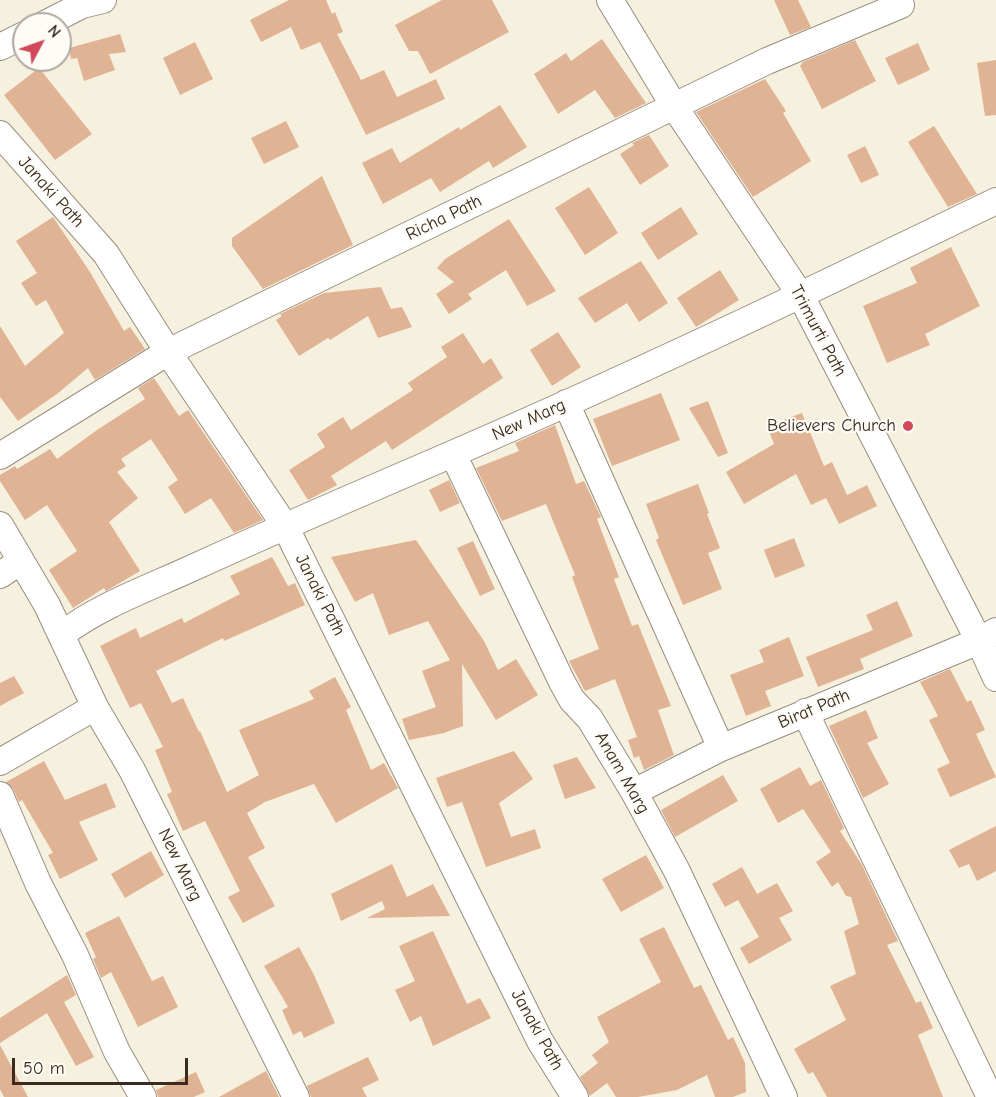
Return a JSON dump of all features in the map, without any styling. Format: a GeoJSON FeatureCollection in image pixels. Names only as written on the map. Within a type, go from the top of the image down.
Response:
{"type":"FeatureCollection","features":[{"type":"Feature","properties":{"kind":"street"},"geometry":{"type":"LineString","coordinates":[[68,12],[82,5],[104,0]]}},
{"type":"Feature","properties":{"kind":"street","name":"Trimurti Path"},"geometry":{"type":"LineString","coordinates":[[610,0],[674,106],[801,296],[987,636],[996,678]]}},
{"type":"Feature","properties":{"kind":"street","name":"Richa Path"},"geometry":{"type":"LineString","coordinates":[[0,456],[168,352],[767,61],[901,5]]}},
{"type":"Feature","properties":{"kind":"street","name":"Janaki Path"},"geometry":{"type":"LineString","coordinates":[[0,134],[106,254],[168,352],[285,526],[540,1041],[575,1097]]}},
{"type":"Feature","properties":{"kind":"street","name":"New Marg"},"geometry":{"type":"LineString","coordinates":[[61,635],[76,623],[117,602],[285,526],[453,454],[801,296],[996,201]]}},
{"type":"Feature","properties":{"kind":"street"},"geometry":{"type":"LineString","coordinates":[[566,403],[721,748]]}},
{"type":"Feature","properties":{"kind":"street","name":"Anam Marg"},"geometry":{"type":"LineString","coordinates":[[453,454],[562,682],[572,700],[591,719],[677,871],[784,1097]]}},
{"type":"Feature","properties":{"kind":"street","name":"New Marg"},"geometry":{"type":"LineString","coordinates":[[0,525],[47,605],[95,707],[132,770],[296,1097]]}},
{"type":"Feature","properties":{"kind":"street"},"geometry":{"type":"LineString","coordinates":[[0,575],[21,561]]}},
{"type":"Feature","properties":{"kind":"street","name":"Birat Path"},"geometry":{"type":"LineString","coordinates":[[633,792],[721,748],[987,636]]}},
{"type":"Feature","properties":{"kind":"street"},"geometry":{"type":"LineString","coordinates":[[0,762],[95,707]]}},
{"type":"Feature","properties":{"kind":"street"},"geometry":{"type":"LineString","coordinates":[[805,712],[990,1097]]}},
{"type":"Feature","properties":{"kind":"street"},"geometry":{"type":"LineString","coordinates":[[0,795],[38,883],[75,955],[117,1052],[143,1097]]}},
{"type":"Feature","properties":{"kind":"building"},"geometry":{"type":"Polygon","coordinates":[[[289,0],[326,0],[332,14],[335,12],[343,32],[337,34],[361,80],[384,70],[397,97],[436,79],[445,99],[366,135],[320,42],[301,50],[291,27],[261,42],[250,20],[289,0]]]}},
{"type":"Feature","properties":{"kind":"building"},"geometry":{"type":"Polygon","coordinates":[[[442,0],[492,0],[509,32],[430,74],[418,51],[409,51],[395,25],[442,0]]]}},
{"type":"Feature","properties":{"kind":"building"},"geometry":{"type":"Polygon","coordinates":[[[774,0],[798,0],[811,27],[790,35],[774,0]]]}},
{"type":"Feature","properties":{"kind":"building"},"geometry":{"type":"Polygon","coordinates":[[[120,34],[126,52],[109,54],[115,70],[84,81],[77,58],[72,59],[72,47],[120,34]]]}},
{"type":"Feature","properties":{"kind":"building"},"geometry":{"type":"Polygon","coordinates":[[[602,39],[646,103],[615,118],[595,90],[558,114],[534,74],[566,53],[571,61],[602,39]]]}},
{"type":"Feature","properties":{"kind":"building"},"geometry":{"type":"Polygon","coordinates":[[[855,40],[876,81],[822,109],[800,66],[803,62],[855,40]]]}},
{"type":"Feature","properties":{"kind":"building"},"geometry":{"type":"Polygon","coordinates":[[[195,42],[213,79],[180,95],[163,58],[195,42]]]}},
{"type":"Feature","properties":{"kind":"building"},"geometry":{"type":"Polygon","coordinates":[[[918,43],[930,70],[898,85],[885,58],[918,43]]]}},
{"type":"Feature","properties":{"kind":"building"},"geometry":{"type":"Polygon","coordinates":[[[996,60],[996,115],[985,116],[977,63],[996,60]]]}},
{"type":"Feature","properties":{"kind":"building"},"geometry":{"type":"Polygon","coordinates":[[[34,72],[42,72],[92,134],[55,160],[4,95],[34,72]]]}},
{"type":"Feature","properties":{"kind":"building"},"geometry":{"type":"Polygon","coordinates":[[[765,79],[786,111],[783,113],[811,161],[753,197],[696,112],[765,79]]]}},
{"type":"Feature","properties":{"kind":"building"},"geometry":{"type":"Polygon","coordinates":[[[500,105],[527,147],[493,168],[489,161],[440,192],[431,178],[383,204],[362,163],[392,148],[400,163],[500,105]]]}},
{"type":"Feature","properties":{"kind":"building"},"geometry":{"type":"Polygon","coordinates":[[[286,121],[299,147],[264,164],[251,138],[286,121]]]}},
{"type":"Feature","properties":{"kind":"building"},"geometry":{"type":"Polygon","coordinates":[[[934,126],[977,194],[948,207],[908,142],[934,126]]]}},
{"type":"Feature","properties":{"kind":"building"},"geometry":{"type":"Polygon","coordinates":[[[649,135],[669,166],[640,185],[620,154],[634,145],[632,143],[649,135]]]}},
{"type":"Feature","properties":{"kind":"building"},"geometry":{"type":"Polygon","coordinates":[[[865,146],[879,175],[861,183],[847,155],[865,146]]]}},
{"type":"Feature","properties":{"kind":"building"},"geometry":{"type":"Polygon","coordinates":[[[322,176],[353,245],[263,289],[232,246],[232,238],[322,176]]]}},
{"type":"Feature","properties":{"kind":"building"},"geometry":{"type":"Polygon","coordinates":[[[589,187],[618,233],[585,255],[555,208],[589,187]]]}},
{"type":"Feature","properties":{"kind":"building"},"geometry":{"type":"Polygon","coordinates":[[[681,207],[698,234],[658,260],[641,233],[681,207]]]}},
{"type":"Feature","properties":{"kind":"building"},"geometry":{"type":"Polygon","coordinates":[[[53,217],[90,272],[124,331],[130,327],[145,349],[95,380],[88,368],[57,394],[18,421],[0,397],[0,326],[25,366],[64,333],[46,300],[36,306],[21,283],[37,273],[16,241],[53,217]]]}},
{"type":"Feature","properties":{"kind":"building"},"geometry":{"type":"Polygon","coordinates":[[[509,219],[556,291],[527,306],[506,270],[468,294],[472,299],[449,314],[436,294],[454,282],[437,268],[445,259],[509,219]]]}},
{"type":"Feature","properties":{"kind":"building"},"geometry":{"type":"Polygon","coordinates":[[[951,247],[980,306],[925,334],[930,345],[887,363],[863,306],[917,283],[910,268],[951,247]]]}},
{"type":"Feature","properties":{"kind":"building"},"geometry":{"type":"Polygon","coordinates":[[[641,261],[668,303],[639,322],[627,303],[595,323],[578,298],[641,261]]]}},
{"type":"Feature","properties":{"kind":"building"},"geometry":{"type":"Polygon","coordinates":[[[720,270],[739,300],[696,327],[677,298],[720,270]]]}},
{"type":"Feature","properties":{"kind":"building"},"geometry":{"type":"Polygon","coordinates":[[[381,287],[391,309],[402,307],[412,327],[378,338],[368,316],[299,356],[276,320],[282,316],[280,314],[324,293],[381,287]]]}},
{"type":"Feature","properties":{"kind":"building"},"geometry":{"type":"Polygon","coordinates":[[[558,332],[581,367],[552,386],[530,350],[558,332]]]}},
{"type":"Feature","properties":{"kind":"building"},"geometry":{"type":"Polygon","coordinates":[[[463,333],[483,364],[491,358],[503,378],[392,450],[386,441],[331,476],[337,485],[308,500],[289,470],[325,447],[317,434],[343,417],[351,430],[413,390],[408,383],[447,357],[441,347],[463,333]]]}},
{"type":"Feature","properties":{"kind":"building"},"geometry":{"type":"Polygon","coordinates":[[[154,378],[179,416],[188,410],[263,520],[234,533],[211,498],[185,514],[168,487],[178,480],[151,439],[121,459],[126,466],[117,472],[138,498],[109,522],[140,571],[106,591],[104,588],[73,608],[49,570],[77,551],[47,505],[25,520],[0,481],[0,475],[15,466],[17,469],[50,449],[57,459],[145,399],[138,388],[154,378]]]}},
{"type":"Feature","properties":{"kind":"building"},"geometry":{"type":"Polygon","coordinates":[[[661,393],[680,440],[612,466],[593,419],[661,393]]]}},
{"type":"Feature","properties":{"kind":"building"},"geometry":{"type":"Polygon","coordinates":[[[708,401],[728,453],[718,457],[689,408],[708,401]]]}},
{"type":"Feature","properties":{"kind":"building"},"geometry":{"type":"Polygon","coordinates":[[[802,413],[824,466],[832,462],[847,495],[867,485],[877,506],[839,524],[826,498],[811,505],[796,474],[744,504],[726,472],[774,444],[767,426],[802,413]]]}},
{"type":"Feature","properties":{"kind":"building"},"geometry":{"type":"Polygon","coordinates":[[[555,425],[576,484],[584,481],[601,517],[597,519],[619,577],[614,579],[632,626],[638,624],[671,706],[658,710],[674,755],[644,770],[639,756],[634,758],[628,740],[637,737],[615,679],[585,691],[569,661],[599,649],[572,577],[575,575],[546,504],[502,521],[476,468],[519,451],[515,443],[555,425]]]}},
{"type":"Feature","properties":{"kind":"building"},"geometry":{"type":"Polygon","coordinates":[[[449,480],[460,503],[440,512],[429,490],[449,480]]]}},
{"type":"Feature","properties":{"kind":"building"},"geometry":{"type":"Polygon","coordinates":[[[698,484],[720,548],[708,553],[722,589],[683,605],[656,540],[659,538],[646,504],[698,484]]]}},
{"type":"Feature","properties":{"kind":"building"},"geometry":{"type":"Polygon","coordinates":[[[794,538],[805,566],[775,578],[764,550],[794,538]]]}},
{"type":"Feature","properties":{"kind":"building"},"geometry":{"type":"Polygon","coordinates":[[[416,540],[484,641],[498,670],[516,659],[538,695],[496,720],[462,664],[463,726],[444,733],[409,740],[402,719],[436,707],[422,671],[450,660],[428,621],[389,635],[373,593],[355,602],[331,557],[416,540]]]}},
{"type":"Feature","properties":{"kind":"building"},"geometry":{"type":"Polygon","coordinates":[[[473,541],[495,589],[480,596],[457,548],[473,541]]]}},
{"type":"Feature","properties":{"kind":"building"},"geometry":{"type":"Polygon","coordinates":[[[272,557],[288,586],[295,583],[305,605],[224,641],[223,638],[156,671],[172,703],[183,698],[227,792],[259,775],[239,730],[314,699],[309,691],[335,677],[351,707],[346,710],[371,770],[384,763],[398,788],[336,823],[314,784],[265,802],[247,813],[265,848],[248,857],[275,906],[243,923],[228,897],[240,891],[205,821],[183,831],[167,794],[172,792],[155,750],[163,747],[141,703],[130,708],[100,646],[136,628],[140,638],[182,618],[184,623],[240,594],[230,576],[272,557]]]}},
{"type":"Feature","properties":{"kind":"building"},"geometry":{"type":"Polygon","coordinates":[[[897,601],[913,636],[860,659],[864,669],[818,687],[806,657],[873,630],[866,615],[897,601]]]}},
{"type":"Feature","properties":{"kind":"building"},"geometry":{"type":"Polygon","coordinates":[[[789,637],[804,676],[765,691],[771,706],[746,716],[730,675],[764,662],[759,650],[789,637]]]}},
{"type":"Feature","properties":{"kind":"building"},"geometry":{"type":"Polygon","coordinates":[[[950,669],[967,702],[971,700],[985,730],[976,734],[996,777],[950,797],[937,769],[950,763],[929,720],[938,716],[920,682],[950,669]]]}},
{"type":"Feature","properties":{"kind":"building"},"geometry":{"type":"Polygon","coordinates":[[[14,676],[24,693],[0,706],[0,683],[14,676]]]}},
{"type":"Feature","properties":{"kind":"building"},"geometry":{"type":"Polygon","coordinates":[[[866,710],[878,738],[867,743],[889,784],[863,798],[829,726],[866,710]]]}},
{"type":"Feature","properties":{"kind":"building"},"geometry":{"type":"Polygon","coordinates":[[[514,751],[533,779],[499,803],[511,837],[535,829],[541,848],[486,867],[462,802],[447,807],[436,778],[514,751]]]}},
{"type":"Feature","properties":{"kind":"building"},"geometry":{"type":"Polygon","coordinates":[[[577,757],[596,788],[565,799],[553,765],[577,757]]]}},
{"type":"Feature","properties":{"kind":"building"},"geometry":{"type":"Polygon","coordinates":[[[44,761],[65,800],[106,783],[116,807],[79,822],[98,860],[60,879],[48,855],[53,853],[22,800],[19,802],[13,789],[6,782],[44,761]]]}},
{"type":"Feature","properties":{"kind":"building"},"geometry":{"type":"Polygon","coordinates":[[[800,767],[810,786],[821,780],[844,828],[840,831],[862,865],[898,941],[887,945],[916,1003],[921,1001],[933,1028],[918,1035],[943,1097],[827,1097],[813,1072],[808,1074],[794,1049],[846,1020],[830,986],[856,974],[844,931],[859,924],[851,897],[846,896],[838,882],[832,887],[816,862],[831,852],[803,809],[778,823],[760,789],[800,767]]]}},
{"type":"Feature","properties":{"kind":"building"},"geometry":{"type":"Polygon","coordinates":[[[723,775],[738,801],[675,837],[661,810],[723,775]]]}},
{"type":"Feature","properties":{"kind":"building"},"geometry":{"type":"Polygon","coordinates":[[[996,826],[996,871],[977,881],[969,864],[959,868],[949,850],[996,826]]]}},
{"type":"Feature","properties":{"kind":"building"},"geometry":{"type":"Polygon","coordinates":[[[151,851],[164,875],[125,898],[111,874],[151,851]]]}},
{"type":"Feature","properties":{"kind":"building"},"geometry":{"type":"Polygon","coordinates":[[[646,855],[664,888],[621,912],[602,879],[646,855]]]}},
{"type":"Feature","properties":{"kind":"building"},"geometry":{"type":"Polygon","coordinates":[[[392,864],[407,897],[433,884],[450,916],[367,918],[385,909],[382,901],[341,921],[331,894],[392,864]]]}},
{"type":"Feature","properties":{"kind":"building"},"geometry":{"type":"Polygon","coordinates":[[[742,867],[757,894],[777,883],[793,911],[779,918],[792,940],[749,964],[740,948],[759,937],[738,900],[725,907],[712,884],[742,867]]]}},
{"type":"Feature","properties":{"kind":"building"},"geometry":{"type":"Polygon","coordinates":[[[119,916],[152,981],[163,976],[178,1007],[138,1027],[111,972],[101,978],[93,959],[96,957],[85,933],[119,916]]]}},
{"type":"Feature","properties":{"kind":"building"},"geometry":{"type":"Polygon","coordinates":[[[664,927],[694,988],[701,985],[728,1040],[733,1037],[745,1063],[746,1092],[733,1097],[715,1097],[707,1075],[677,1090],[638,1097],[616,1097],[607,1083],[590,1096],[580,1077],[598,1063],[592,1055],[609,1042],[597,1017],[661,982],[639,939],[664,927]]]}},
{"type":"Feature","properties":{"kind":"building"},"geometry":{"type":"Polygon","coordinates":[[[433,931],[467,1004],[480,998],[491,1018],[433,1046],[421,1016],[410,1022],[395,990],[415,981],[399,946],[433,931]]]}},
{"type":"Feature","properties":{"kind":"building"},"geometry":{"type":"Polygon","coordinates":[[[299,947],[335,1023],[304,1038],[301,1031],[293,1035],[282,1010],[288,1007],[264,966],[299,947]]]}},
{"type":"Feature","properties":{"kind":"building"},"geometry":{"type":"Polygon","coordinates":[[[67,975],[76,995],[64,1002],[94,1057],[76,1066],[47,1013],[0,1043],[0,1018],[67,975]]]}},
{"type":"Feature","properties":{"kind":"building"},"geometry":{"type":"Polygon","coordinates":[[[0,1045],[28,1097],[4,1097],[0,1089],[0,1045]]]}},
{"type":"Feature","properties":{"kind":"building"},"geometry":{"type":"Polygon","coordinates":[[[368,1057],[379,1080],[362,1088],[367,1097],[311,1097],[307,1086],[368,1057]]]}},
{"type":"Feature","properties":{"kind":"building"},"geometry":{"type":"Polygon","coordinates":[[[266,1071],[279,1097],[219,1097],[266,1071]]]}},
{"type":"Feature","properties":{"kind":"building"},"geometry":{"type":"Polygon","coordinates":[[[196,1072],[205,1092],[194,1097],[158,1097],[156,1090],[196,1072]]]}},
{"type":"Feature","properties":{"kind":"place","name":"Believers Church"},"geometry":{"type":"Point","coordinates":[908,426]}}]}
